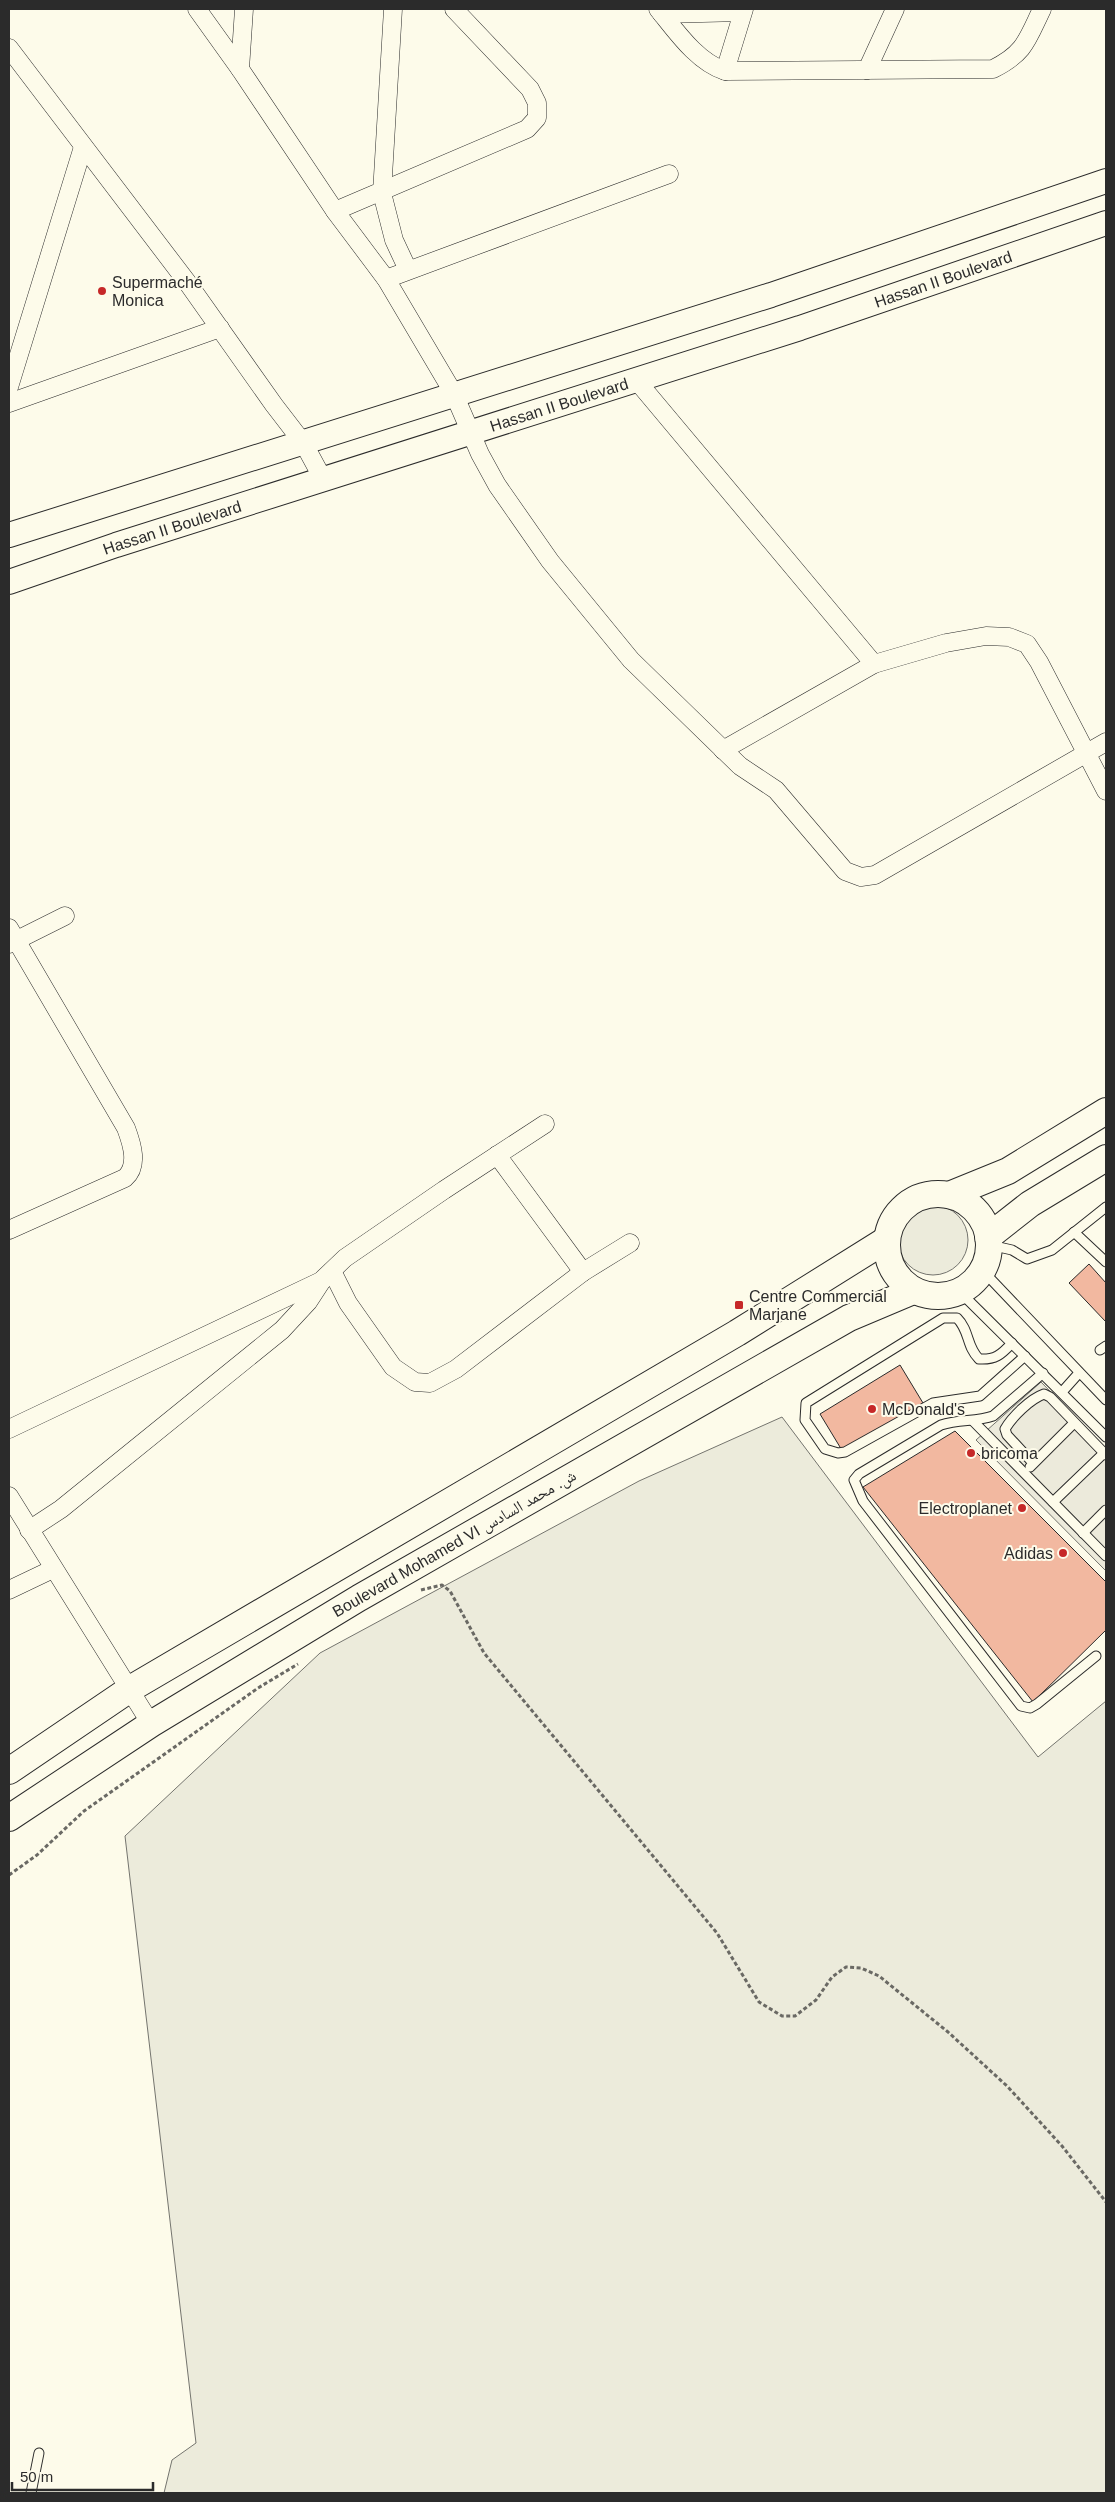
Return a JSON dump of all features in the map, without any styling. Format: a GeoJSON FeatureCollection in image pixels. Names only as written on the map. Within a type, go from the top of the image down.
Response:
{"type":"FeatureCollection","features":[{"type":"Feature","properties":{"kind":"main road"},"geometry":{"type":"LineString","coordinates":[[9,535],[304,444],[454,394],[771,295],[1106,181]]}},
{"type":"Feature","properties":{"kind":"main road","name":"Hassan II Boulevard"},"geometry":{"type":"LineString","coordinates":[[9,582],[116,545],[324,481],[471,432],[800,328],[1106,223]]}},
{"type":"Feature","properties":{"kind":"main road"},"geometry":{"type":"LineString","coordinates":[[949,1195],[1008,1172],[1106,1111]]}},
{"type":"Feature","properties":{"kind":"main road"},"geometry":{"type":"LineString","coordinates":[[989,1241],[1030,1204],[1106,1158]]}},
{"type":"Feature","properties":{"kind":"main road"},"geometry":{"type":"LineString","coordinates":[[932,1194],[949,1195],[965,1202],[978,1213],[987,1228],[989,1241],[983,1271],[973,1283],[960,1292],[936,1298],[913,1291],[897,1278],[888,1260],[886,1240],[891,1223],[901,1209],[915,1199],[932,1194]]}},
{"type":"Feature","properties":{"kind":"main road"},"geometry":{"type":"LineString","coordinates":[[9,1771],[130,1689],[737,1333],[886,1240]]}},
{"type":"Feature","properties":{"kind":"main road","name":"Boulevard Mohamed VI ش. محمد السادس"},"geometry":{"type":"LineString","coordinates":[[9,1818],[151,1724],[359,1598],[849,1318],[913,1291]]}},
{"type":"Feature","properties":{"kind":"main road"},"geometry":{"type":"LineString","coordinates":[[737,1333],[760,1369]]}},
{"type":"Feature","properties":{"kind":"street"},"geometry":{"type":"LineString","coordinates":[[196,9],[240,68],[335,212],[386,279],[454,394],[480,454],[498,485],[550,561],[631,660],[740,766],[776,790],[845,871],[861,877],[875,875],[1106,742]]}},
{"type":"Feature","properties":{"kind":"street"},"geometry":{"type":"LineString","coordinates":[[240,68],[244,9]]}},
{"type":"Feature","properties":{"kind":"street"},"geometry":{"type":"LineString","coordinates":[[392,9],[382,193],[394,240],[408,270]]}},
{"type":"Feature","properties":{"kind":"street"},"geometry":{"type":"LineString","coordinates":[[335,212],[527,129],[537,118],[538,103],[530,89],[454,9]]}},
{"type":"Feature","properties":{"kind":"street"},"geometry":{"type":"LineString","coordinates":[[867,70],[895,9]]}},
{"type":"Feature","properties":{"kind":"street"},"geometry":{"type":"LineString","coordinates":[[660,11],[704,60],[714,68],[726,71],[993,69],[1012,60],[1024,46],[1042,9]]}},
{"type":"Feature","properties":{"kind":"street"},"geometry":{"type":"LineString","coordinates":[[660,11],[743,10],[726,71]]}},
{"type":"Feature","properties":{"kind":"street"},"geometry":{"type":"LineString","coordinates":[[9,48],[187,282],[304,444],[324,481]]}},
{"type":"Feature","properties":{"kind":"street"},"geometry":{"type":"LineString","coordinates":[[9,387],[83,147]]}},
{"type":"Feature","properties":{"kind":"street"},"geometry":{"type":"LineString","coordinates":[[386,279],[669,174]]}},
{"type":"Feature","properties":{"kind":"street"},"geometry":{"type":"LineString","coordinates":[[9,403],[220,328]]}},
{"type":"Feature","properties":{"kind":"street"},"geometry":{"type":"LineString","coordinates":[[637,381],[874,664]]}},
{"type":"Feature","properties":{"kind":"street"},"geometry":{"type":"LineString","coordinates":[[723,750],[874,664],[946,642],[986,636],[1009,636],[1027,644],[1039,662],[1106,790]]}},
{"type":"Feature","properties":{"kind":"street"},"geometry":{"type":"LineString","coordinates":[[10,1228],[125,1178],[132,1169],[131,1143],[126,1128],[11,937],[65,916]]}},
{"type":"Feature","properties":{"kind":"street"},"geometry":{"type":"LineString","coordinates":[[9,1429],[327,1275],[377,1235],[545,1124]]}},
{"type":"Feature","properties":{"kind":"street"},"geometry":{"type":"LineString","coordinates":[[498,1155],[583,1272]]}},
{"type":"Feature","properties":{"kind":"street"},"geometry":{"type":"LineString","coordinates":[[327,1275],[393,1367],[415,1382],[430,1383],[456,1369],[583,1272],[630,1243]]}},
{"type":"Feature","properties":{"kind":"street"},"geometry":{"type":"LineString","coordinates":[[29,1530],[61,1509],[282,1330],[308,1302],[327,1275]]}},
{"type":"Feature","properties":{"kind":"street"},"geometry":{"type":"LineString","coordinates":[[9,1496],[151,1724]]}},
{"type":"Feature","properties":{"kind":"street"},"geometry":{"type":"LineString","coordinates":[[9,1590],[53,1569]]}},
{"type":"Feature","properties":{"kind":"lane"},"geometry":{"type":"LineString","coordinates":[[989,1241],[1012,1250],[1027,1259],[1052,1250],[1106,1207]]}},
{"type":"Feature","properties":{"kind":"lane"},"geometry":{"type":"LineString","coordinates":[[1074,1232],[1106,1262]]}},
{"type":"Feature","properties":{"kind":"lane"},"geometry":{"type":"LineString","coordinates":[[983,1271],[1106,1400]]}},
{"type":"Feature","properties":{"kind":"lane"},"geometry":{"type":"LineString","coordinates":[[960,1292],[1106,1437]]}},
{"type":"Feature","properties":{"kind":"lane"},"geometry":{"type":"LineString","coordinates":[[1012,1344],[996,1358],[991,1360],[979,1359],[971,1351],[964,1325],[956,1318],[943,1318],[806,1403],[805,1420],[825,1449],[838,1453],[846,1452],[933,1403],[980,1396],[1025,1356]]}},
{"type":"Feature","properties":{"kind":"lane"},"geometry":{"type":"LineString","coordinates":[[1043,1373],[1001,1411],[984,1420],[962,1420],[941,1425],[859,1474],[854,1480],[855,1487],[863,1501],[1021,1706],[1030,1708],[1037,1704],[1096,1656]]}},
{"type":"Feature","properties":{"kind":"lane"},"geometry":{"type":"LineString","coordinates":[[1062,1392],[1079,1373]]}},
{"type":"Feature","properties":{"kind":"lane"},"geometry":{"type":"LineString","coordinates":[[1033,1463],[1007,1435],[1005,1430],[1037,1396],[1044,1394],[1050,1397],[1105,1454],[1053,1502]]}},
{"type":"Feature","properties":{"kind":"lane"},"geometry":{"type":"LineString","coordinates":[[973,1421],[1106,1556]]}},
{"type":"Feature","properties":{"kind":"lane"},"geometry":{"type":"LineString","coordinates":[[1024,1473],[1074,1423]]}},
{"type":"Feature","properties":{"kind":"lane"},"geometry":{"type":"LineString","coordinates":[[1083,1533],[1106,1510]]}},
{"type":"Feature","properties":{"kind":"lane"},"geometry":{"type":"LineString","coordinates":[[31,2493],[39,2453]]}},
{"type":"Feature","properties":{"kind":"path"},"geometry":{"type":"LineString","coordinates":[[413,1594],[437,1585],[448,1589],[484,1653],[717,1933],[760,2002],[782,2016],[795,2016],[816,2000],[832,1977],[846,1967],[861,1968],[879,1976],[948,2032],[1007,2086],[1062,2146],[1106,2202]]}},
{"type":"Feature","properties":{"kind":"path"},"geometry":{"type":"LineString","coordinates":[[9,1875],[37,1855],[84,1811],[258,1688],[300,1662]]}},
{"type":"Feature","properties":{"kind":"shaded area"},"geometry":{"type":"Polygon","coordinates":[[[926,1205],[940,1205],[953,1211],[962,1220],[968,1233],[966,1253],[958,1265],[940,1275],[926,1275],[913,1269],[904,1260],[898,1247],[898,1233],[904,1220],[913,1211],[926,1205]]]}},
{"type":"Feature","properties":{"kind":"shaded area"},"geometry":{"type":"Polygon","coordinates":[[[1041,1382],[1106,1449],[1106,1571],[976,1440],[1041,1382]]]}},
{"type":"Feature","properties":{"kind":"shaded area"},"geometry":{"type":"Polygon","coordinates":[[[782,1417],[1038,1757],[1106,1701],[1106,2493],[164,2493],[172,2460],[196,2443],[125,1836],[320,1653],[639,1481],[782,1417]]]}},
{"type":"Feature","properties":{"kind":"building"},"geometry":{"type":"Polygon","coordinates":[[[1089,1264],[1106,1283],[1106,1322],[1069,1283],[1089,1264]]]}},
{"type":"Feature","properties":{"kind":"building","name":"McDonald's"},"geometry":{"type":"Polygon","coordinates":[[[900,1365],[923,1403],[843,1452],[820,1414],[900,1365]]]}},
{"type":"Feature","properties":{"kind":"building"},"geometry":{"type":"Polygon","coordinates":[[[955,1431],[1106,1582],[1106,1630],[1033,1702],[863,1487],[955,1431]]]}},
{"type":"Feature","properties":{"kind":"place","name":"Supermaché Monica"},"geometry":{"type":"Point","coordinates":[102,291]}},
{"type":"Feature","properties":{"kind":"place","name":"Centre Commercial Marjane"},"geometry":{"type":"Point","coordinates":[739,1305]}},
{"type":"Feature","properties":{"kind":"place","name":"McDonald's"},"geometry":{"type":"Point","coordinates":[872,1409]}},
{"type":"Feature","properties":{"kind":"place","name":"bricoma"},"geometry":{"type":"Point","coordinates":[971,1453]}},
{"type":"Feature","properties":{"kind":"place","name":"Electroplanet"},"geometry":{"type":"Point","coordinates":[1022,1508]}},
{"type":"Feature","properties":{"kind":"place","name":"Adidas"},"geometry":{"type":"Point","coordinates":[1063,1553]}}]}
